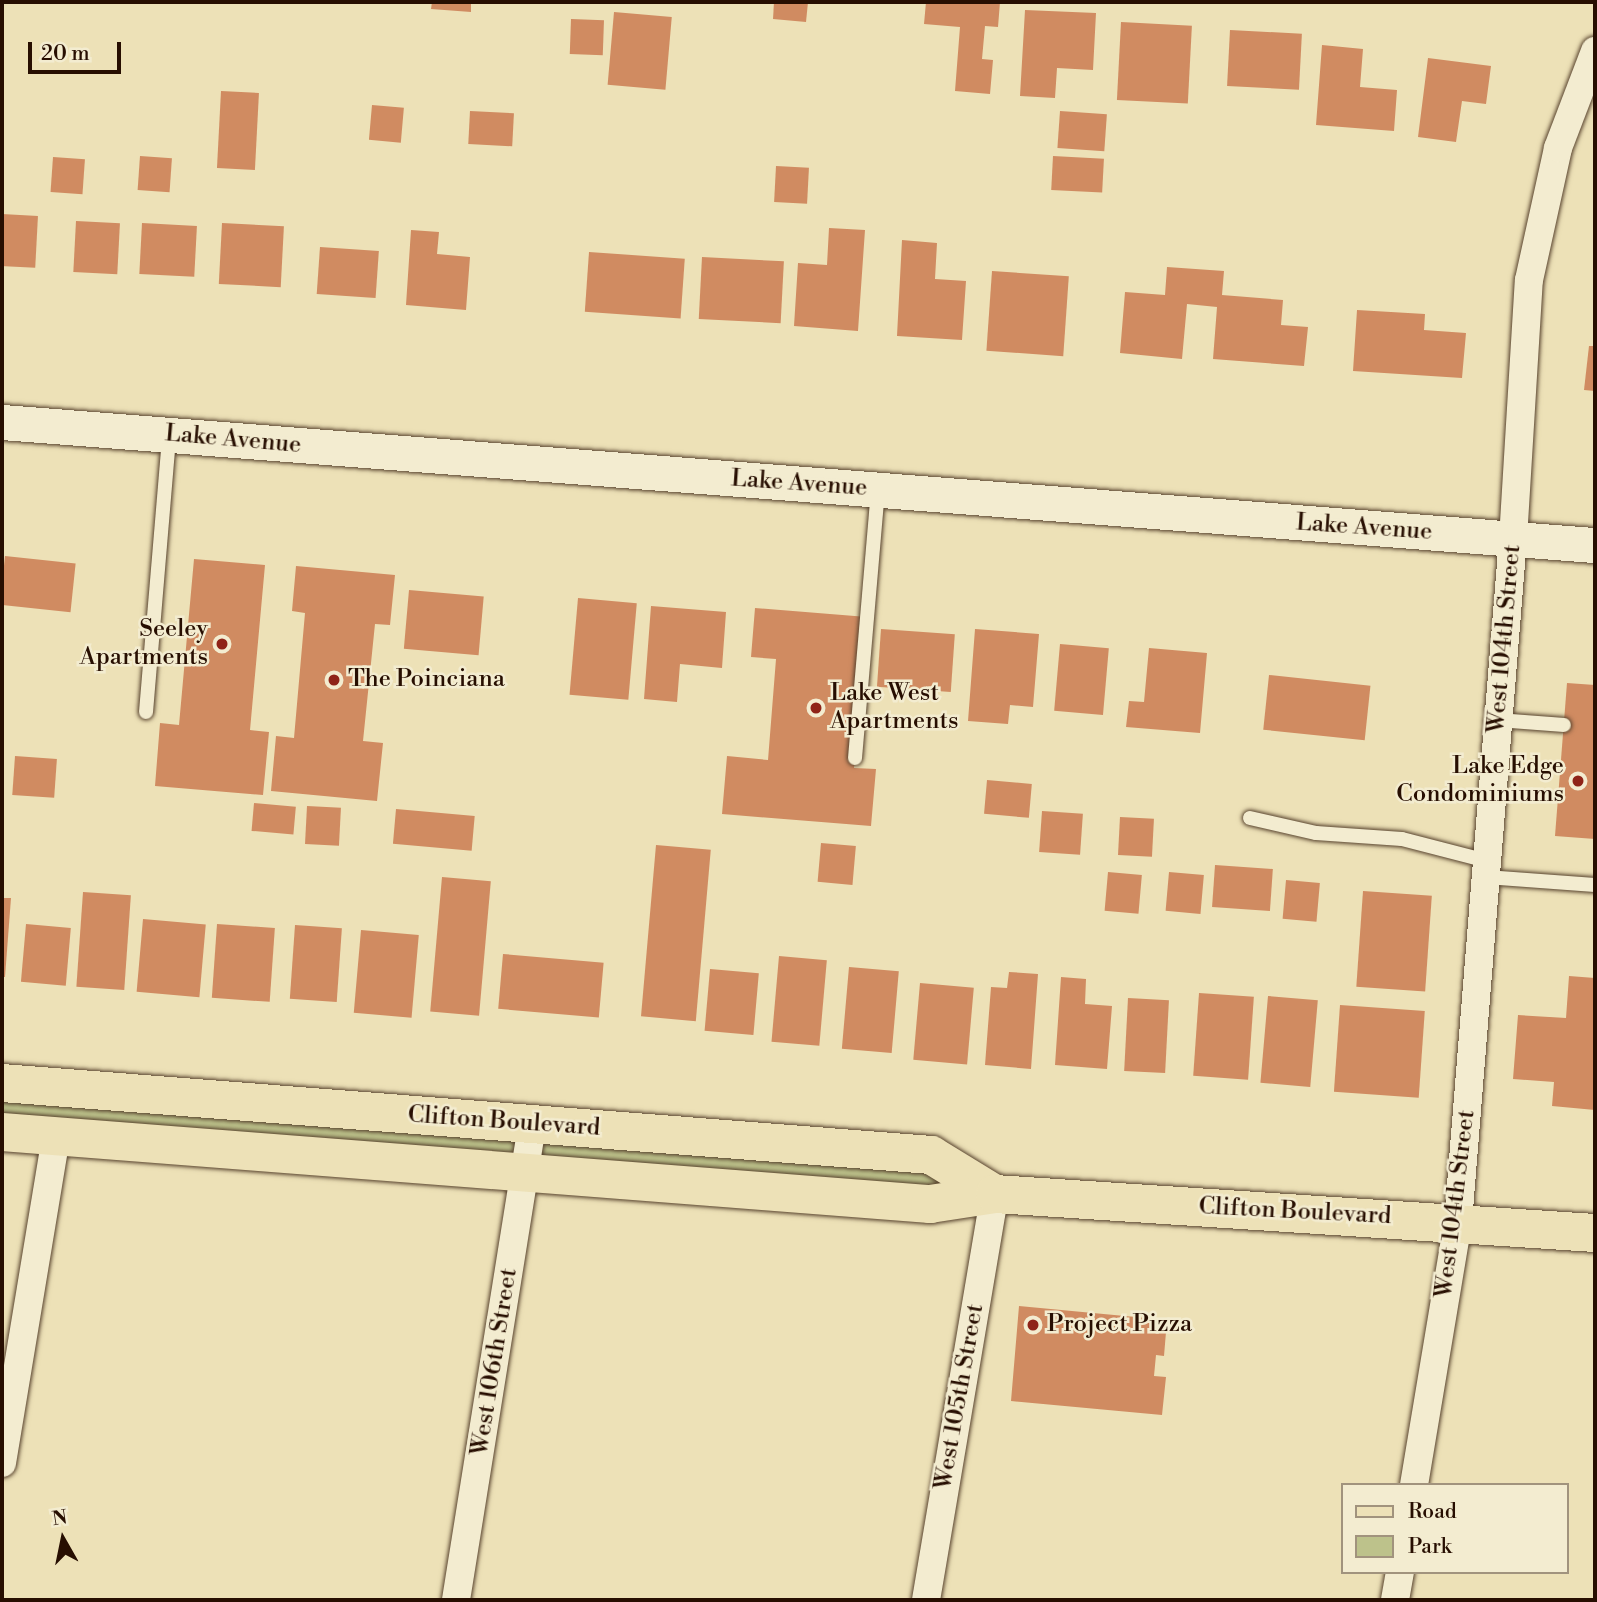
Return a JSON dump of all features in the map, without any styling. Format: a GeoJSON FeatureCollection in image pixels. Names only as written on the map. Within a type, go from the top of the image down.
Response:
{"type":"FeatureCollection","features":[{"type":"Feature","properties":{"kind":"main road","name":"Clifton Boulevard"},"geometry":{"type":"LineString","coordinates":[[2,1083],[931,1155],[995,1195]]}},
{"type":"Feature","properties":{"kind":"main road","name":"Clifton Boulevard"},"geometry":{"type":"LineString","coordinates":[[2,1132],[930,1204],[995,1195],[1458,1222],[1595,1233]]}},
{"type":"Feature","properties":{"kind":"street","name":"West 104th Street"},"geometry":{"type":"LineString","coordinates":[[1414,1483],[1458,1222],[1513,539],[1529,280],[1558,148],[1595,51]]}},
{"type":"Feature","properties":{"kind":"street","name":"Lake Avenue"},"geometry":{"type":"LineString","coordinates":[[2,422],[1595,545]]}},
{"type":"Feature","properties":{"kind":"street","name":"West 106th Street"},"geometry":{"type":"LineString","coordinates":[[456,1600],[532,1124]]}},
{"type":"Feature","properties":{"kind":"street"},"geometry":{"type":"LineString","coordinates":[[2,1463],[56,1136]]}},
{"type":"Feature","properties":{"kind":"street","name":"West 105th Street"},"geometry":{"type":"LineString","coordinates":[[926,1600],[995,1195]]}},
{"type":"Feature","properties":{"kind":"street"},"geometry":{"type":"LineString","coordinates":[[1395,1600],[1400,1574]]}},
{"type":"Feature","properties":{"kind":"lane"},"geometry":{"type":"LineString","coordinates":[[146,712],[169,435]]}},
{"type":"Feature","properties":{"kind":"lane"},"geometry":{"type":"LineString","coordinates":[[855,758],[878,490]]}},
{"type":"Feature","properties":{"kind":"lane"},"geometry":{"type":"LineString","coordinates":[[1498,720],[1564,725]]}},
{"type":"Feature","properties":{"kind":"lane"},"geometry":{"type":"LineString","coordinates":[[1250,818],[1316,833],[1402,839],[1486,869],[1595,885]]}},
{"type":"Feature","properties":{"kind":"green space"},"geometry":{"type":"Polygon","coordinates":[[[2,1083],[931,1155],[995,1194],[2,1132],[2,1083]]]}},
{"type":"Feature","properties":{"kind":"building"},"geometry":{"type":"Polygon","coordinates":[[[432,2],[471,2],[471,12],[431,9],[432,2]]]}},
{"type":"Feature","properties":{"kind":"building"},"geometry":{"type":"Polygon","coordinates":[[[774,2],[808,2],[806,22],[773,19],[774,2]]]}},
{"type":"Feature","properties":{"kind":"building"},"geometry":{"type":"Polygon","coordinates":[[[926,2],[1000,2],[998,27],[985,26],[982,59],[993,60],[990,94],[955,91],[960,27],[924,24],[926,2]]]}},
{"type":"Feature","properties":{"kind":"building"},"geometry":{"type":"Polygon","coordinates":[[[1025,10],[1096,13],[1093,70],[1057,68],[1055,98],[1020,96],[1025,10]]]}},
{"type":"Feature","properties":{"kind":"building"},"geometry":{"type":"Polygon","coordinates":[[[614,12],[672,17],[665,90],[608,85],[614,12]]]}},
{"type":"Feature","properties":{"kind":"building"},"geometry":{"type":"Polygon","coordinates":[[[571,19],[604,20],[603,55],[570,54],[571,19]]]}},
{"type":"Feature","properties":{"kind":"building"},"geometry":{"type":"Polygon","coordinates":[[[1121,22],[1192,26],[1188,104],[1117,100],[1121,22]]]}},
{"type":"Feature","properties":{"kind":"building"},"geometry":{"type":"Polygon","coordinates":[[[1230,30],[1302,34],[1299,90],[1227,86],[1230,30]]]}},
{"type":"Feature","properties":{"kind":"building"},"geometry":{"type":"Polygon","coordinates":[[[1322,45],[1363,49],[1360,87],[1397,90],[1394,131],[1316,125],[1322,45]]]}},
{"type":"Feature","properties":{"kind":"building"},"geometry":{"type":"Polygon","coordinates":[[[1428,58],[1491,66],[1486,104],[1462,101],[1456,142],[1418,137],[1428,58]]]}},
{"type":"Feature","properties":{"kind":"building"},"geometry":{"type":"Polygon","coordinates":[[[221,91],[259,93],[255,170],[217,168],[221,91]]]}},
{"type":"Feature","properties":{"kind":"building"},"geometry":{"type":"Polygon","coordinates":[[[372,105],[404,108],[401,143],[369,140],[372,105]]]}},
{"type":"Feature","properties":{"kind":"building"},"geometry":{"type":"Polygon","coordinates":[[[470,111],[514,113],[512,146],[468,144],[470,111]]]}},
{"type":"Feature","properties":{"kind":"building"},"geometry":{"type":"Polygon","coordinates":[[[1060,111],[1107,114],[1104,151],[1057,148],[1060,111]]]}},
{"type":"Feature","properties":{"kind":"building"},"geometry":{"type":"Polygon","coordinates":[[[140,156],[172,158],[170,192],[138,190],[140,156]]]}},
{"type":"Feature","properties":{"kind":"building"},"geometry":{"type":"Polygon","coordinates":[[[1053,156],[1104,159],[1102,193],[1051,190],[1053,156]]]}},
{"type":"Feature","properties":{"kind":"building"},"geometry":{"type":"Polygon","coordinates":[[[53,157],[85,159],[82,194],[51,192],[53,157]]]}},
{"type":"Feature","properties":{"kind":"building"},"geometry":{"type":"Polygon","coordinates":[[[776,166],[809,168],[807,204],[774,202],[776,166]]]}},
{"type":"Feature","properties":{"kind":"building"},"geometry":{"type":"Polygon","coordinates":[[[2,214],[38,216],[35,268],[2,266],[2,214]]]}},
{"type":"Feature","properties":{"kind":"building"},"geometry":{"type":"Polygon","coordinates":[[[76,221],[120,223],[117,274],[73,272],[76,221]]]}},
{"type":"Feature","properties":{"kind":"building"},"geometry":{"type":"Polygon","coordinates":[[[142,223],[197,226],[194,277],[139,274],[142,223]]]}},
{"type":"Feature","properties":{"kind":"building"},"geometry":{"type":"Polygon","coordinates":[[[222,223],[284,226],[281,287],[219,284],[222,223]]]}},
{"type":"Feature","properties":{"kind":"building"},"geometry":{"type":"Polygon","coordinates":[[[829,228],[865,230],[858,331],[794,326],[798,263],[827,265],[829,228]]]}},
{"type":"Feature","properties":{"kind":"building"},"geometry":{"type":"Polygon","coordinates":[[[411,230],[439,232],[437,254],[470,257],[466,310],[406,305],[411,230]]]}},
{"type":"Feature","properties":{"kind":"building"},"geometry":{"type":"Polygon","coordinates":[[[902,240],[937,243],[935,279],[966,281],[962,340],[897,336],[902,240]]]}},
{"type":"Feature","properties":{"kind":"building"},"geometry":{"type":"Polygon","coordinates":[[[320,247],[379,251],[376,298],[317,294],[320,247]]]}},
{"type":"Feature","properties":{"kind":"building"},"geometry":{"type":"Polygon","coordinates":[[[589,252],[685,259],[681,319],[585,312],[589,252]]]}},
{"type":"Feature","properties":{"kind":"building"},"geometry":{"type":"Polygon","coordinates":[[[702,257],[784,261],[781,323],[699,319],[702,257]]]}},
{"type":"Feature","properties":{"kind":"building"},"geometry":{"type":"Polygon","coordinates":[[[1167,267],[1224,271],[1222,295],[1283,300],[1281,325],[1308,327],[1304,366],[1213,359],[1217,307],[1187,304],[1182,359],[1120,353],[1125,292],[1165,295],[1167,267]]]}},
{"type":"Feature","properties":{"kind":"building"},"geometry":{"type":"Polygon","coordinates":[[[992,271],[1069,276],[1063,356],[986,351],[992,271]]]}},
{"type":"Feature","properties":{"kind":"building"},"geometry":{"type":"Polygon","coordinates":[[[1357,310],[1425,314],[1424,330],[1466,333],[1462,378],[1353,371],[1357,310]]]}},
{"type":"Feature","properties":{"kind":"building"},"geometry":{"type":"Polygon","coordinates":[[[1589,346],[1595,346],[1595,391],[1584,390],[1589,346]]]}},
{"type":"Feature","properties":{"kind":"building"},"geometry":{"type":"Polygon","coordinates":[[[5,556],[76,563],[70,612],[2,605],[5,556]]]}},
{"type":"Feature","properties":{"kind":"building","name":"Seeley Apartments"},"geometry":{"type":"Polygon","coordinates":[[[194,559],[265,565],[250,730],[269,732],[263,795],[155,786],[160,723],[179,725],[194,559]]]}},
{"type":"Feature","properties":{"kind":"building","name":"The Poinciana"},"geometry":{"type":"Polygon","coordinates":[[[296,566],[395,575],[390,625],[375,624],[363,741],[383,743],[377,801],[271,791],[276,736],[294,738],[305,613],[292,611],[296,566]]]}},
{"type":"Feature","properties":{"kind":"building"},"geometry":{"type":"Polygon","coordinates":[[[409,590],[484,597],[479,655],[404,649],[409,590]]]}},
{"type":"Feature","properties":{"kind":"building"},"geometry":{"type":"Polygon","coordinates":[[[578,598],[637,603],[628,700],[570,695],[578,598]]]}},
{"type":"Feature","properties":{"kind":"building"},"geometry":{"type":"Polygon","coordinates":[[[651,606],[726,612],[722,668],[680,664],[677,702],[644,699],[651,606]]]}},
{"type":"Feature","properties":{"kind":"building","name":"Lake West Apartments"},"geometry":{"type":"Polygon","coordinates":[[[755,608],[867,617],[854,768],[876,769],[871,826],[722,814],[727,756],[768,760],[776,659],[751,657],[755,608]]]}},
{"type":"Feature","properties":{"kind":"building"},"geometry":{"type":"Polygon","coordinates":[[[881,629],[955,634],[951,692],[877,687],[881,629]]]}},
{"type":"Feature","properties":{"kind":"building"},"geometry":{"type":"Polygon","coordinates":[[[975,629],[1039,634],[1033,707],[1010,705],[1008,724],[968,721],[975,629]]]}},
{"type":"Feature","properties":{"kind":"building"},"geometry":{"type":"Polygon","coordinates":[[[1060,644],[1109,648],[1103,715],[1054,711],[1060,644]]]}},
{"type":"Feature","properties":{"kind":"building"},"geometry":{"type":"Polygon","coordinates":[[[1149,648],[1207,653],[1200,733],[1126,727],[1129,701],[1144,702],[1149,648]]]}},
{"type":"Feature","properties":{"kind":"building"},"geometry":{"type":"Polygon","coordinates":[[[1269,675],[1370,686],[1365,740],[1263,730],[1269,675]]]}},
{"type":"Feature","properties":{"kind":"building","name":"Lake Edge Condominiums"},"geometry":{"type":"Polygon","coordinates":[[[1567,683],[1595,685],[1595,839],[1555,836],[1567,683]]]}},
{"type":"Feature","properties":{"kind":"building"},"geometry":{"type":"Polygon","coordinates":[[[15,756],[57,759],[54,798],[12,795],[15,756]]]}},
{"type":"Feature","properties":{"kind":"building"},"geometry":{"type":"Polygon","coordinates":[[[987,780],[1032,784],[1029,818],[984,814],[987,780]]]}},
{"type":"Feature","properties":{"kind":"building"},"geometry":{"type":"Polygon","coordinates":[[[254,803],[296,807],[293,835],[252,831],[254,803]]]}},
{"type":"Feature","properties":{"kind":"building"},"geometry":{"type":"Polygon","coordinates":[[[307,806],[341,808],[339,846],[305,844],[307,806]]]}},
{"type":"Feature","properties":{"kind":"building"},"geometry":{"type":"Polygon","coordinates":[[[396,809],[475,816],[472,851],[393,844],[396,809]]]}},
{"type":"Feature","properties":{"kind":"building"},"geometry":{"type":"Polygon","coordinates":[[[1042,811],[1083,814],[1080,855],[1039,852],[1042,811]]]}},
{"type":"Feature","properties":{"kind":"building"},"geometry":{"type":"Polygon","coordinates":[[[1120,817],[1154,819],[1152,857],[1118,855],[1120,817]]]}},
{"type":"Feature","properties":{"kind":"building"},"geometry":{"type":"Polygon","coordinates":[[[821,843],[856,846],[852,885],[818,882],[821,843]]]}},
{"type":"Feature","properties":{"kind":"building"},"geometry":{"type":"Polygon","coordinates":[[[656,845],[711,850],[696,1021],[641,1016],[656,845]]]}},
{"type":"Feature","properties":{"kind":"building"},"geometry":{"type":"Polygon","coordinates":[[[1215,865],[1273,869],[1270,911],[1212,907],[1215,865]]]}},
{"type":"Feature","properties":{"kind":"building"},"geometry":{"type":"Polygon","coordinates":[[[1108,872],[1142,875],[1138,914],[1105,911],[1108,872]]]}},
{"type":"Feature","properties":{"kind":"building"},"geometry":{"type":"Polygon","coordinates":[[[1169,872],[1204,875],[1200,914],[1166,911],[1169,872]]]}},
{"type":"Feature","properties":{"kind":"building"},"geometry":{"type":"Polygon","coordinates":[[[442,877],[491,881],[479,1016],[430,1011],[442,877]]]}},
{"type":"Feature","properties":{"kind":"building"},"geometry":{"type":"Polygon","coordinates":[[[1286,880],[1320,883],[1316,922],[1283,919],[1286,880]]]}},
{"type":"Feature","properties":{"kind":"building"},"geometry":{"type":"Polygon","coordinates":[[[1363,891],[1432,896],[1425,992],[1356,987],[1363,891]]]}},
{"type":"Feature","properties":{"kind":"building"},"geometry":{"type":"Polygon","coordinates":[[[83,892],[131,895],[124,990],[76,987],[83,892]]]}},
{"type":"Feature","properties":{"kind":"building"},"geometry":{"type":"Polygon","coordinates":[[[2,898],[11,898],[5,977],[2,977],[2,898]]]}},
{"type":"Feature","properties":{"kind":"building"},"geometry":{"type":"Polygon","coordinates":[[[143,919],[206,924],[199,997],[137,992],[143,919]]]}},
{"type":"Feature","properties":{"kind":"building"},"geometry":{"type":"Polygon","coordinates":[[[26,924],[71,928],[66,986],[21,982],[26,924]]]}},
{"type":"Feature","properties":{"kind":"building"},"geometry":{"type":"Polygon","coordinates":[[[217,924],[275,928],[270,1002],[212,998],[217,924]]]}},
{"type":"Feature","properties":{"kind":"building"},"geometry":{"type":"Polygon","coordinates":[[[295,925],[342,928],[337,1002],[290,999],[295,925]]]}},
{"type":"Feature","properties":{"kind":"building"},"geometry":{"type":"Polygon","coordinates":[[[361,930],[419,935],[412,1018],[354,1013],[361,930]]]}},
{"type":"Feature","properties":{"kind":"building"},"geometry":{"type":"Polygon","coordinates":[[[503,954],[604,963],[599,1018],[498,1009],[503,954]]]}},
{"type":"Feature","properties":{"kind":"building"},"geometry":{"type":"Polygon","coordinates":[[[779,956],[827,960],[819,1046],[772,1042],[779,956]]]}},
{"type":"Feature","properties":{"kind":"building"},"geometry":{"type":"Polygon","coordinates":[[[849,967],[899,971],[892,1053],[842,1049],[849,967]]]}},
{"type":"Feature","properties":{"kind":"building"},"geometry":{"type":"Polygon","coordinates":[[[710,969],[759,973],[753,1035],[705,1031],[710,969]]]}},
{"type":"Feature","properties":{"kind":"building"},"geometry":{"type":"Polygon","coordinates":[[[1009,972],[1038,974],[1031,1069],[985,1065],[991,987],[1007,988],[1009,972]]]}},
{"type":"Feature","properties":{"kind":"building"},"geometry":{"type":"Polygon","coordinates":[[[1569,976],[1595,978],[1595,1110],[1552,1106],[1554,1082],[1513,1079],[1518,1015],[1566,1018],[1569,976]]]}},
{"type":"Feature","properties":{"kind":"building"},"geometry":{"type":"Polygon","coordinates":[[[1061,977],[1086,979],[1085,1004],[1112,1006],[1107,1069],[1055,1065],[1061,977]]]}},
{"type":"Feature","properties":{"kind":"building"},"geometry":{"type":"Polygon","coordinates":[[[920,983],[974,988],[967,1064],[913,1060],[920,983]]]}},
{"type":"Feature","properties":{"kind":"building"},"geometry":{"type":"Polygon","coordinates":[[[1199,993],[1254,997],[1248,1080],[1193,1076],[1199,993]]]}},
{"type":"Feature","properties":{"kind":"building"},"geometry":{"type":"Polygon","coordinates":[[[1268,996],[1318,1000],[1310,1087],[1260,1083],[1268,996]]]}},
{"type":"Feature","properties":{"kind":"building"},"geometry":{"type":"Polygon","coordinates":[[[1128,998],[1169,1000],[1165,1073],[1124,1071],[1128,998]]]}},
{"type":"Feature","properties":{"kind":"building"},"geometry":{"type":"Polygon","coordinates":[[[1340,1005],[1425,1011],[1419,1098],[1334,1092],[1340,1005]]]}},
{"type":"Feature","properties":{"kind":"building"},"geometry":{"type":"Polygon","coordinates":[[[1019,1306],[1167,1320],[1164,1356],[1156,1355],[1154,1376],[1166,1377],[1162,1415],[1011,1401],[1019,1306]]]}},
{"type":"Feature","properties":{"kind":"place","name":"Seeley Apartments"},"geometry":{"type":"Point","coordinates":[222,644]}},
{"type":"Feature","properties":{"kind":"place","name":"The Poinciana"},"geometry":{"type":"Point","coordinates":[334,680]}},
{"type":"Feature","properties":{"kind":"place","name":"Lake West Apartments"},"geometry":{"type":"Point","coordinates":[816,708]}},
{"type":"Feature","properties":{"kind":"place","name":"Lake Edge Condominiums"},"geometry":{"type":"Point","coordinates":[1578,781]}},
{"type":"Feature","properties":{"kind":"place","name":"Project Pizza"},"geometry":{"type":"Point","coordinates":[1033,1325]}}]}
